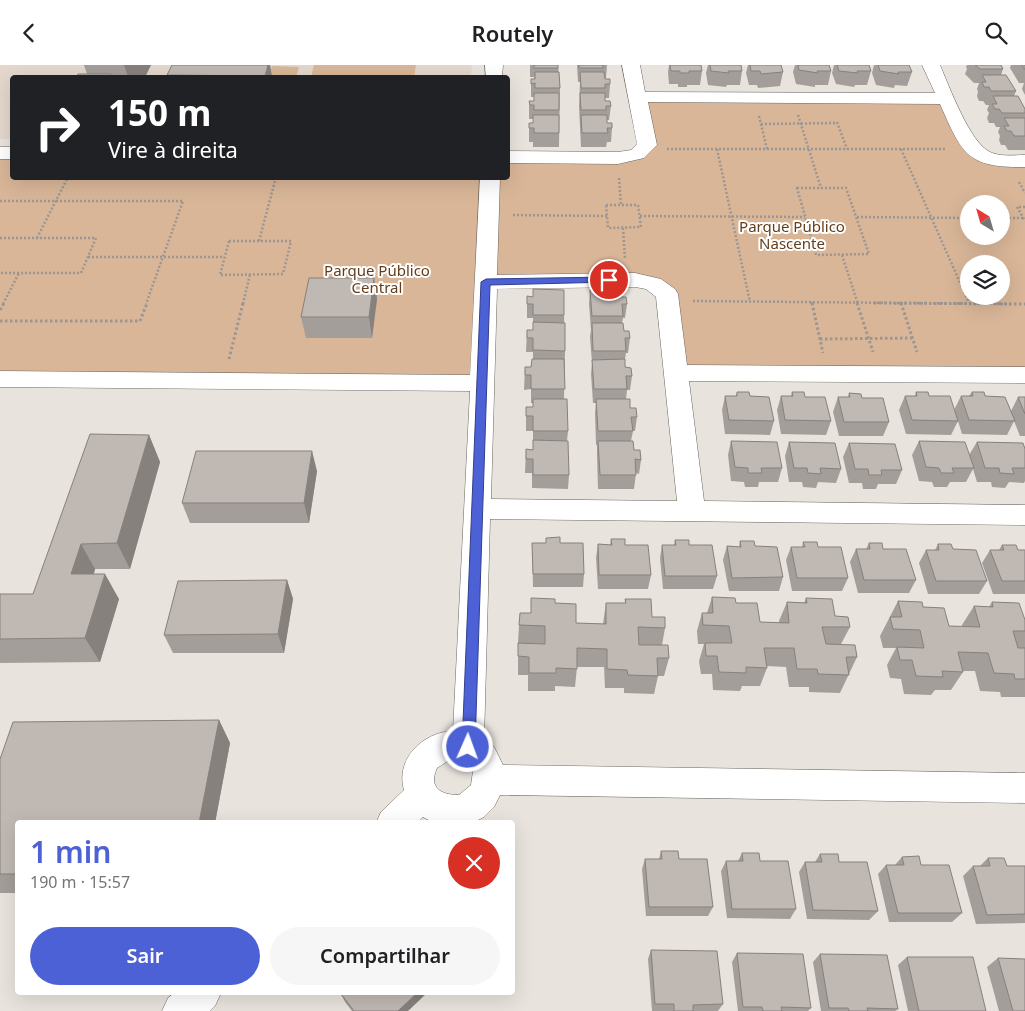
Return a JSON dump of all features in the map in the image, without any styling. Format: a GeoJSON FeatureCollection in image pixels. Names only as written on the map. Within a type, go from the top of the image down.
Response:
{"type":"FeatureCollection","features":[{"type":"Feature","properties":{"kind":"street"},"geometry":{"type":"LineString","coordinates":[[510,157],[618,158],[637,154],[647,145],[631,65]]}},
{"type":"Feature","properties":{"kind":"street"},"geometry":{"type":"LineString","coordinates":[[931,65],[969,143],[974,149],[980,155],[999,161],[1025,161]]}},
{"type":"Feature","properties":{"kind":"street"},"geometry":{"type":"LineString","coordinates":[[638,97],[947,99]]}},
{"type":"Feature","properties":{"kind":"street"},"geometry":{"type":"LineString","coordinates":[[468,747],[490,180]]}},
{"type":"Feature","properties":{"kind":"street"},"geometry":{"type":"LineString","coordinates":[[486,282],[626,279],[653,284],[666,294],[692,512]]}},
{"type":"Feature","properties":{"kind":"street"},"geometry":{"type":"LineString","coordinates":[[676,373],[1025,375]]}},
{"type":"Feature","properties":{"kind":"street"},"geometry":{"type":"LineString","coordinates":[[0,379],[482,383]]}},
{"type":"Feature","properties":{"kind":"street"},"geometry":{"type":"LineString","coordinates":[[477,509],[1025,515]]}},
{"type":"Feature","properties":{"kind":"street"},"geometry":{"type":"LineString","coordinates":[[446,745],[468,747],[485,760],[490,780],[481,800],[461,812],[438,811],[421,796],[417,776],[426,756],[446,745]]}},
{"type":"Feature","properties":{"kind":"street"},"geometry":{"type":"LineString","coordinates":[[490,780],[1025,787]]}},
{"type":"Feature","properties":{"kind":"street"},"geometry":{"type":"LineString","coordinates":[[395,820],[421,796]]}},
{"type":"Feature","properties":{"kind":"street"},"geometry":{"type":"LineString","coordinates":[[181,1011],[200,995]]}},
{"type":"Feature","properties":{"kind":"path"},"geometry":{"type":"LineString","coordinates":[[754,98],[768,149]]}},
{"type":"Feature","properties":{"kind":"path"},"geometry":{"type":"LineString","coordinates":[[793,98],[821,188]]}},
{"type":"Feature","properties":{"kind":"path"},"geometry":{"type":"LineString","coordinates":[[828,98],[847,149]]}},
{"type":"Feature","properties":{"kind":"path"},"geometry":{"type":"LineString","coordinates":[[761,124],[837,123]]}},
{"type":"Feature","properties":{"kind":"path"},"geometry":{"type":"LineString","coordinates":[[642,149],[974,149]]}},
{"type":"Feature","properties":{"kind":"path"},"geometry":{"type":"LineString","coordinates":[[717,149],[750,302]]}},
{"type":"Feature","properties":{"kind":"path"},"geometry":{"type":"LineString","coordinates":[[901,149],[960,283]]}},
{"type":"Feature","properties":{"kind":"path"},"geometry":{"type":"LineString","coordinates":[[618,158],[621,205]]}},
{"type":"Feature","properties":{"kind":"path"},"geometry":{"type":"LineString","coordinates":[[37,238],[66,180]]}},
{"type":"Feature","properties":{"kind":"path"},"geometry":{"type":"LineString","coordinates":[[259,241],[275,180]]}},
{"type":"Feature","properties":{"kind":"path"},"geometry":{"type":"LineString","coordinates":[[797,188],[821,188],[846,188],[869,254],[816,255],[797,188]]}},
{"type":"Feature","properties":{"kind":"path"},"geometry":{"type":"LineString","coordinates":[[0,201],[183,201],[140,321],[0,321]]}},
{"type":"Feature","properties":{"kind":"path"},"geometry":{"type":"LineString","coordinates":[[606,205],[638,205],[641,227],[608,228],[607,216],[606,205]]}},
{"type":"Feature","properties":{"kind":"path"},"geometry":{"type":"LineString","coordinates":[[1024,220],[1017,207],[1025,207]]}},
{"type":"Feature","properties":{"kind":"path"},"geometry":{"type":"LineString","coordinates":[[488,215],[607,216]]}},
{"type":"Feature","properties":{"kind":"path"},"geometry":{"type":"LineString","coordinates":[[640,216],[805,217]]}},
{"type":"Feature","properties":{"kind":"path"},"geometry":{"type":"LineString","coordinates":[[857,217],[960,218]]}},
{"type":"Feature","properties":{"kind":"path"},"geometry":{"type":"LineString","coordinates":[[1010,219],[1024,220]]}},
{"type":"Feature","properties":{"kind":"path"},"geometry":{"type":"LineString","coordinates":[[623,228],[626,279]]}},
{"type":"Feature","properties":{"kind":"path"},"geometry":{"type":"LineString","coordinates":[[0,238],[96,238],[81,273],[0,273]]}},
{"type":"Feature","properties":{"kind":"path"},"geometry":{"type":"LineString","coordinates":[[229,241],[291,241],[283,274],[220,275],[224,257],[229,241]]}},
{"type":"Feature","properties":{"kind":"path"},"geometry":{"type":"LineString","coordinates":[[842,255],[880,374]]}},
{"type":"Feature","properties":{"kind":"path"},"geometry":{"type":"LineString","coordinates":[[88,257],[224,257]]}},
{"type":"Feature","properties":{"kind":"path"},"geometry":{"type":"LineString","coordinates":[[0,310],[19,273]]}},
{"type":"Feature","properties":{"kind":"path"},"geometry":{"type":"LineString","coordinates":[[223,381],[250,274]]}},
{"type":"Feature","properties":{"kind":"path"},"geometry":{"type":"LineString","coordinates":[[668,301],[960,303]]}},
{"type":"Feature","properties":{"kind":"path"},"geometry":{"type":"LineString","coordinates":[[812,302],[828,374]]}},
{"type":"Feature","properties":{"kind":"path"},"geometry":{"type":"LineString","coordinates":[[901,303],[925,375]]}},
{"type":"Feature","properties":{"kind":"path"},"geometry":{"type":"LineString","coordinates":[[1010,303],[1025,303]]}},
{"type":"Feature","properties":{"kind":"path"},"geometry":{"type":"LineString","coordinates":[[820,339],[913,339]]}},
{"type":"Feature","properties":{"kind":"shaded area"},"geometry":{"type":"Polygon","coordinates":[[[0,65],[472,65],[471,75],[10,75],[10,139],[0,139],[0,65]]]}},
{"type":"Feature","properties":{"kind":"green space"},"geometry":{"type":"Polygon","coordinates":[[[314,65],[416,65],[414,75],[312,75],[314,65]]]}},
{"type":"Feature","properties":{"kind":"green space"},"geometry":{"type":"Polygon","coordinates":[[[272,66],[299,67],[297,75],[270,75],[272,66]]]}},
{"type":"Feature","properties":{"kind":"green space"},"geometry":{"type":"Polygon","coordinates":[[[638,97],[947,99],[980,155],[1025,161],[1025,375],[676,373],[653,284],[486,282],[482,383],[0,379],[0,153],[10,153],[10,180],[510,180],[510,157],[618,158],[637,154],[638,97]]]}},
{"type":"Feature","properties":{"kind":"building"},"geometry":{"type":"Polygon","coordinates":[[[172,65],[268,65],[265,75],[167,75],[172,65]]]}},
{"type":"Feature","properties":{"kind":"building"},"geometry":{"type":"Polygon","coordinates":[[[534,65],[558,65],[558,68],[534,68],[534,65]]]}},
{"type":"Feature","properties":{"kind":"building"},"geometry":{"type":"Polygon","coordinates":[[[579,65],[603,65],[603,68],[579,68],[579,65]]]}},
{"type":"Feature","properties":{"kind":"building"},"geometry":{"type":"Polygon","coordinates":[[[670,65],[701,65],[702,71],[680,73],[680,71],[671,71],[670,65]]]}},
{"type":"Feature","properties":{"kind":"building"},"geometry":{"type":"Polygon","coordinates":[[[710,65],[741,65],[742,71],[728,71],[729,73],[711,71],[710,65]]]}},
{"type":"Feature","properties":{"kind":"building"},"geometry":{"type":"Polygon","coordinates":[[[750,65],[781,65],[783,72],[761,74],[760,71],[751,71],[750,65]]]}},
{"type":"Feature","properties":{"kind":"building"},"geometry":{"type":"Polygon","coordinates":[[[798,65],[829,65],[831,71],[817,71],[818,73],[799,70],[798,65]]]}},
{"type":"Feature","properties":{"kind":"building"},"geometry":{"type":"Polygon","coordinates":[[[837,65],[869,65],[871,71],[857,71],[858,73],[839,71],[837,65]]]}},
{"type":"Feature","properties":{"kind":"building"},"geometry":{"type":"Polygon","coordinates":[[[878,65],[909,65],[912,72],[898,72],[899,74],[880,71],[878,65]]]}},
{"type":"Feature","properties":{"kind":"building"},"geometry":{"type":"Polygon","coordinates":[[[975,65],[1001,65],[1003,69],[980,69],[975,65]]]}},
{"type":"Feature","properties":{"kind":"building"},"geometry":{"type":"Polygon","coordinates":[[[535,72],[559,72],[560,88],[535,88],[535,83],[531,84],[531,79],[535,79],[535,72]]]}},
{"type":"Feature","properties":{"kind":"building"},"geometry":{"type":"Polygon","coordinates":[[[580,72],[604,72],[605,79],[610,79],[610,84],[605,84],[605,88],[581,88],[580,72]]]}},
{"type":"Feature","properties":{"kind":"building"},"geometry":{"type":"Polygon","coordinates":[[[78,74],[111,74],[110,75],[78,74]]]}},
{"type":"Feature","properties":{"kind":"building"},"geometry":{"type":"Polygon","coordinates":[[[982,75],[1006,75],[1016,91],[991,91],[989,87],[984,87],[982,82],[986,82],[982,75]]]}},
{"type":"Feature","properties":{"kind":"building"},"geometry":{"type":"Polygon","coordinates":[[[534,93],[559,93],[559,110],[534,110],[534,105],[530,105],[529,101],[534,101],[534,93]]]}},
{"type":"Feature","properties":{"kind":"building"},"geometry":{"type":"Polygon","coordinates":[[[580,93],[605,93],[605,101],[610,101],[611,106],[606,106],[606,110],[581,110],[580,93]]]}},
{"type":"Feature","properties":{"kind":"building"},"geometry":{"type":"Polygon","coordinates":[[[993,96],[1018,96],[1025,109],[1025,113],[1002,113],[999,109],[995,109],[992,104],[997,104],[993,96]]]}},
{"type":"Feature","properties":{"kind":"building"},"geometry":{"type":"Polygon","coordinates":[[[533,115],[559,115],[559,133],[534,133],[534,128],[529,128],[529,123],[533,123],[533,115]]]}},
{"type":"Feature","properties":{"kind":"building"},"geometry":{"type":"Polygon","coordinates":[[[581,115],[607,115],[607,123],[612,123],[612,128],[607,128],[608,133],[582,133],[581,115]]]}},
{"type":"Feature","properties":{"kind":"building"},"geometry":{"type":"Polygon","coordinates":[[[1004,118],[1025,118],[1025,136],[1014,136],[1011,131],[1007,131],[1004,126],[1009,126],[1004,118]]]}},
{"type":"Feature","properties":{"kind":"building"},"geometry":{"type":"Polygon","coordinates":[[[309,278],[374,278],[369,317],[301,317],[309,278]]]}},
{"type":"Feature","properties":{"kind":"building"},"geometry":{"type":"Polygon","coordinates":[[[533,289],[564,290],[564,315],[533,315],[533,304],[527,304],[527,296],[533,297],[533,289]]]}},
{"type":"Feature","properties":{"kind":"building"},"geometry":{"type":"Polygon","coordinates":[[[590,290],[620,290],[621,297],[626,297],[627,304],[622,304],[623,316],[592,316],[590,290]]]}},
{"type":"Feature","properties":{"kind":"building"},"geometry":{"type":"Polygon","coordinates":[[[533,322],[565,323],[565,351],[533,350],[533,338],[527,338],[527,330],[533,330],[533,322]]]}},
{"type":"Feature","properties":{"kind":"building"},"geometry":{"type":"Polygon","coordinates":[[[592,323],[623,323],[624,331],[629,331],[630,338],[625,338],[626,351],[593,351],[592,323]]]}},
{"type":"Feature","properties":{"kind":"building"},"geometry":{"type":"Polygon","coordinates":[[[532,359],[564,359],[565,389],[531,389],[531,375],[525,375],[525,367],[531,367],[532,359]]]}},
{"type":"Feature","properties":{"kind":"building"},"geometry":{"type":"Polygon","coordinates":[[[625,359],[625,367],[631,368],[632,376],[626,376],[627,389],[594,389],[592,360],[625,359]]]}},
{"type":"Feature","properties":{"kind":"building"},"geometry":{"type":"Polygon","coordinates":[[[737,392],[749,392],[750,396],[769,397],[774,421],[729,420],[725,396],[737,396],[737,392]]]}},
{"type":"Feature","properties":{"kind":"building"},"geometry":{"type":"Polygon","coordinates":[[[792,392],[804,392],[805,397],[825,397],[831,421],[785,420],[781,396],[793,396],[792,392]]]}},
{"type":"Feature","properties":{"kind":"building"},"geometry":{"type":"Polygon","coordinates":[[[916,392],[928,392],[929,396],[950,396],[958,421],[912,420],[905,396],[917,396],[916,392]]]}},
{"type":"Feature","properties":{"kind":"building"},"geometry":{"type":"Polygon","coordinates":[[[972,392],[984,392],[985,396],[1005,397],[1015,421],[969,420],[961,396],[973,396],[972,392]]]}},
{"type":"Feature","properties":{"kind":"building"},"geometry":{"type":"Polygon","coordinates":[[[849,393],[861,394],[862,398],[883,398],[889,422],[844,422],[838,397],[850,397],[849,393]]]}},
{"type":"Feature","properties":{"kind":"building"},"geometry":{"type":"Polygon","coordinates":[[[1018,397],[1025,397],[1025,414],[1018,397]]]}},
{"type":"Feature","properties":{"kind":"building"},"geometry":{"type":"Polygon","coordinates":[[[533,399],[567,399],[568,431],[533,431],[533,416],[526,416],[526,407],[533,407],[533,399]]]}},
{"type":"Feature","properties":{"kind":"building"},"geometry":{"type":"Polygon","coordinates":[[[596,399],[630,399],[630,408],[636,408],[637,417],[631,417],[633,431],[598,431],[596,399]]]}},
{"type":"Feature","properties":{"kind":"building"},"geometry":{"type":"Polygon","coordinates":[[[90,434],[149,435],[117,543],[81,544],[71,574],[105,574],[85,638],[0,639],[0,594],[33,594],[90,434]]]}},
{"type":"Feature","properties":{"kind":"building"},"geometry":{"type":"Polygon","coordinates":[[[533,440],[568,441],[569,475],[533,475],[533,459],[526,459],[526,449],[533,450],[533,440]]]}},
{"type":"Feature","properties":{"kind":"building"},"geometry":{"type":"Polygon","coordinates":[[[598,441],[633,441],[634,450],[640,450],[641,460],[635,459],[636,475],[600,475],[598,441]]]}},
{"type":"Feature","properties":{"kind":"building"},"geometry":{"type":"Polygon","coordinates":[[[731,441],[777,442],[782,468],[761,468],[762,473],[748,473],[748,468],[735,467],[731,441]]]}},
{"type":"Feature","properties":{"kind":"building"},"geometry":{"type":"Polygon","coordinates":[[[919,441],[965,442],[974,468],[952,468],[954,473],[941,473],[939,468],[926,467],[919,441]]]}},
{"type":"Feature","properties":{"kind":"building"},"geometry":{"type":"Polygon","coordinates":[[[789,442],[835,443],[841,469],[820,468],[821,474],[808,473],[807,468],[794,468],[789,442]]]}},
{"type":"Feature","properties":{"kind":"building"},"geometry":{"type":"Polygon","coordinates":[[[977,442],[1023,443],[1025,449],[1025,468],[1012,468],[1014,474],[1000,473],[999,468],[985,468],[977,442]]]}},
{"type":"Feature","properties":{"kind":"building"},"geometry":{"type":"Polygon","coordinates":[[[849,443],[895,444],[902,470],[881,470],[882,475],[869,475],[868,469],[855,469],[849,443]]]}},
{"type":"Feature","properties":{"kind":"building"},"geometry":{"type":"Polygon","coordinates":[[[196,451],[312,451],[304,503],[182,503],[196,451]]]}},
{"type":"Feature","properties":{"kind":"building"},"geometry":{"type":"Polygon","coordinates":[[[560,537],[560,543],[583,543],[584,574],[533,574],[532,543],[546,543],[546,538],[560,537]]]}},
{"type":"Feature","properties":{"kind":"building"},"geometry":{"type":"Polygon","coordinates":[[[611,539],[625,539],[625,545],[648,545],[651,575],[599,575],[598,544],[612,545],[611,539]]]}},
{"type":"Feature","properties":{"kind":"building"},"geometry":{"type":"Polygon","coordinates":[[[675,540],[689,540],[689,545],[712,545],[717,576],[665,576],[662,545],[676,545],[675,540]]]}},
{"type":"Feature","properties":{"kind":"building"},"geometry":{"type":"Polygon","coordinates":[[[740,541],[754,541],[755,546],[777,547],[783,577],[732,578],[727,546],[741,547],[740,541]]]}},
{"type":"Feature","properties":{"kind":"building"},"geometry":{"type":"Polygon","coordinates":[[[803,542],[817,542],[818,547],[841,547],[848,578],[797,578],[791,547],[805,547],[803,542]]]}},
{"type":"Feature","properties":{"kind":"building"},"geometry":{"type":"Polygon","coordinates":[[[869,543],[882,543],[883,549],[906,549],[916,580],[864,580],[856,549],[870,549],[869,543]]]}},
{"type":"Feature","properties":{"kind":"building"},"geometry":{"type":"Polygon","coordinates":[[[938,544],[951,544],[953,549],[976,550],[987,581],[936,581],[926,550],[939,550],[938,544]]]}},
{"type":"Feature","properties":{"kind":"building"},"geometry":{"type":"Polygon","coordinates":[[[1002,545],[1016,545],[1018,550],[1025,550],[1025,581],[1002,581],[990,550],[1004,550],[1002,545]]]}},
{"type":"Feature","properties":{"kind":"building"},"geometry":{"type":"Polygon","coordinates":[[[287,580],[278,634],[164,635],[178,581],[287,580]]]}},
{"type":"Feature","properties":{"kind":"building"},"geometry":{"type":"Polygon","coordinates":[[[712,597],[735,598],[736,603],[757,603],[760,622],[789,623],[787,602],[807,603],[806,598],[832,599],[835,616],[848,617],[850,627],[822,627],[826,644],[855,645],[857,657],[846,657],[849,675],[818,674],[817,669],[797,669],[794,648],[764,648],[767,668],[746,667],[746,673],[719,672],[717,656],[706,656],[705,643],[732,643],[729,626],[703,625],[702,613],[713,613],[712,597]]]}},
{"type":"Feature","properties":{"kind":"building"},"geometry":{"type":"Polygon","coordinates":[[[531,598],[555,599],[555,603],[576,604],[576,623],[606,624],[606,603],[626,603],[625,599],[651,599],[652,617],[665,617],[665,628],[638,627],[639,645],[668,645],[669,658],[657,658],[658,676],[628,675],[627,670],[607,669],[607,649],[577,648],[577,669],[556,668],[556,673],[529,673],[529,657],[518,656],[518,643],[545,644],[545,626],[519,625],[520,613],[531,613],[531,598]]]}},
{"type":"Feature","properties":{"kind":"building"},"geometry":{"type":"Polygon","coordinates":[[[898,601],[922,602],[923,607],[944,608],[949,626],[980,627],[974,606],[993,607],[992,602],[1019,603],[1025,620],[1025,631],[1013,631],[1018,648],[1025,648],[1025,679],[1015,679],[1014,674],[994,673],[988,653],[958,652],[963,672],[942,671],[943,677],[916,676],[912,660],[900,660],[897,647],[924,648],[920,630],[893,629],[890,617],[902,617],[898,601]]]}},
{"type":"Feature","properties":{"kind":"building"},"geometry":{"type":"Polygon","coordinates":[[[219,720],[200,820],[15,820],[15,874],[0,874],[0,759],[13,722],[219,720]]]}},
{"type":"Feature","properties":{"kind":"building"},"geometry":{"type":"Polygon","coordinates":[[[661,851],[678,851],[679,859],[707,859],[713,907],[649,907],[645,859],[662,859],[661,851]]]}},
{"type":"Feature","properties":{"kind":"building"},"geometry":{"type":"Polygon","coordinates":[[[742,853],[759,853],[760,861],[788,861],[796,909],[732,909],[726,861],[743,861],[742,853]]]}},
{"type":"Feature","properties":{"kind":"building"},"geometry":{"type":"Polygon","coordinates":[[[820,854],[838,854],[839,862],[867,862],[878,911],[813,910],[805,862],[822,862],[820,854]]]}},
{"type":"Feature","properties":{"kind":"building"},"geometry":{"type":"Polygon","coordinates":[[[919,856],[921,865],[949,865],[962,913],[898,913],[886,865],[904,865],[902,857],[919,856]]]}},
{"type":"Feature","properties":{"kind":"building"},"geometry":{"type":"Polygon","coordinates":[[[988,858],[1004,858],[1007,866],[1025,866],[1025,914],[987,915],[973,866],[990,866],[988,858]]]}},
{"type":"Feature","properties":{"kind":"building"},"geometry":{"type":"Polygon","coordinates":[[[651,950],[717,951],[723,1004],[693,1005],[693,1011],[674,1011],[674,1004],[655,1004],[651,950]]]}},
{"type":"Feature","properties":{"kind":"building"},"geometry":{"type":"Polygon","coordinates":[[[737,953],[803,954],[811,1008],[781,1007],[782,1011],[763,1011],[762,1007],[743,1007],[737,953]]]}},
{"type":"Feature","properties":{"kind":"building"},"geometry":{"type":"Polygon","coordinates":[[[820,954],[887,955],[898,1009],[867,1008],[868,1011],[849,1011],[848,1008],[829,1008],[820,954]]]}},
{"type":"Feature","properties":{"kind":"building"},"geometry":{"type":"Polygon","coordinates":[[[907,957],[973,957],[986,1011],[919,1011],[907,957]]]}},
{"type":"Feature","properties":{"kind":"building"},"geometry":{"type":"Polygon","coordinates":[[[998,958],[1025,959],[1025,1011],[1013,1011],[998,958]]]}},
{"type":"Feature","properties":{"kind":"building"},"geometry":{"type":"Polygon","coordinates":[[[342,995],[415,995],[398,1011],[354,1011],[342,995]]]}},
{"type":"Feature","properties":{"kind":"route"},"geometry":{"type":"LineString","coordinates":[[468,747],[486,282],[609,280]]}},
{"type":"Feature","properties":{"kind":"park label","name":"Parque Público Nascente"},"geometry":{"type":"Point","coordinates":[792,236]}},
{"type":"Feature","properties":{"kind":"park label","name":"Parque Público Central"},"geometry":{"type":"Point","coordinates":[377,280]}}]}
